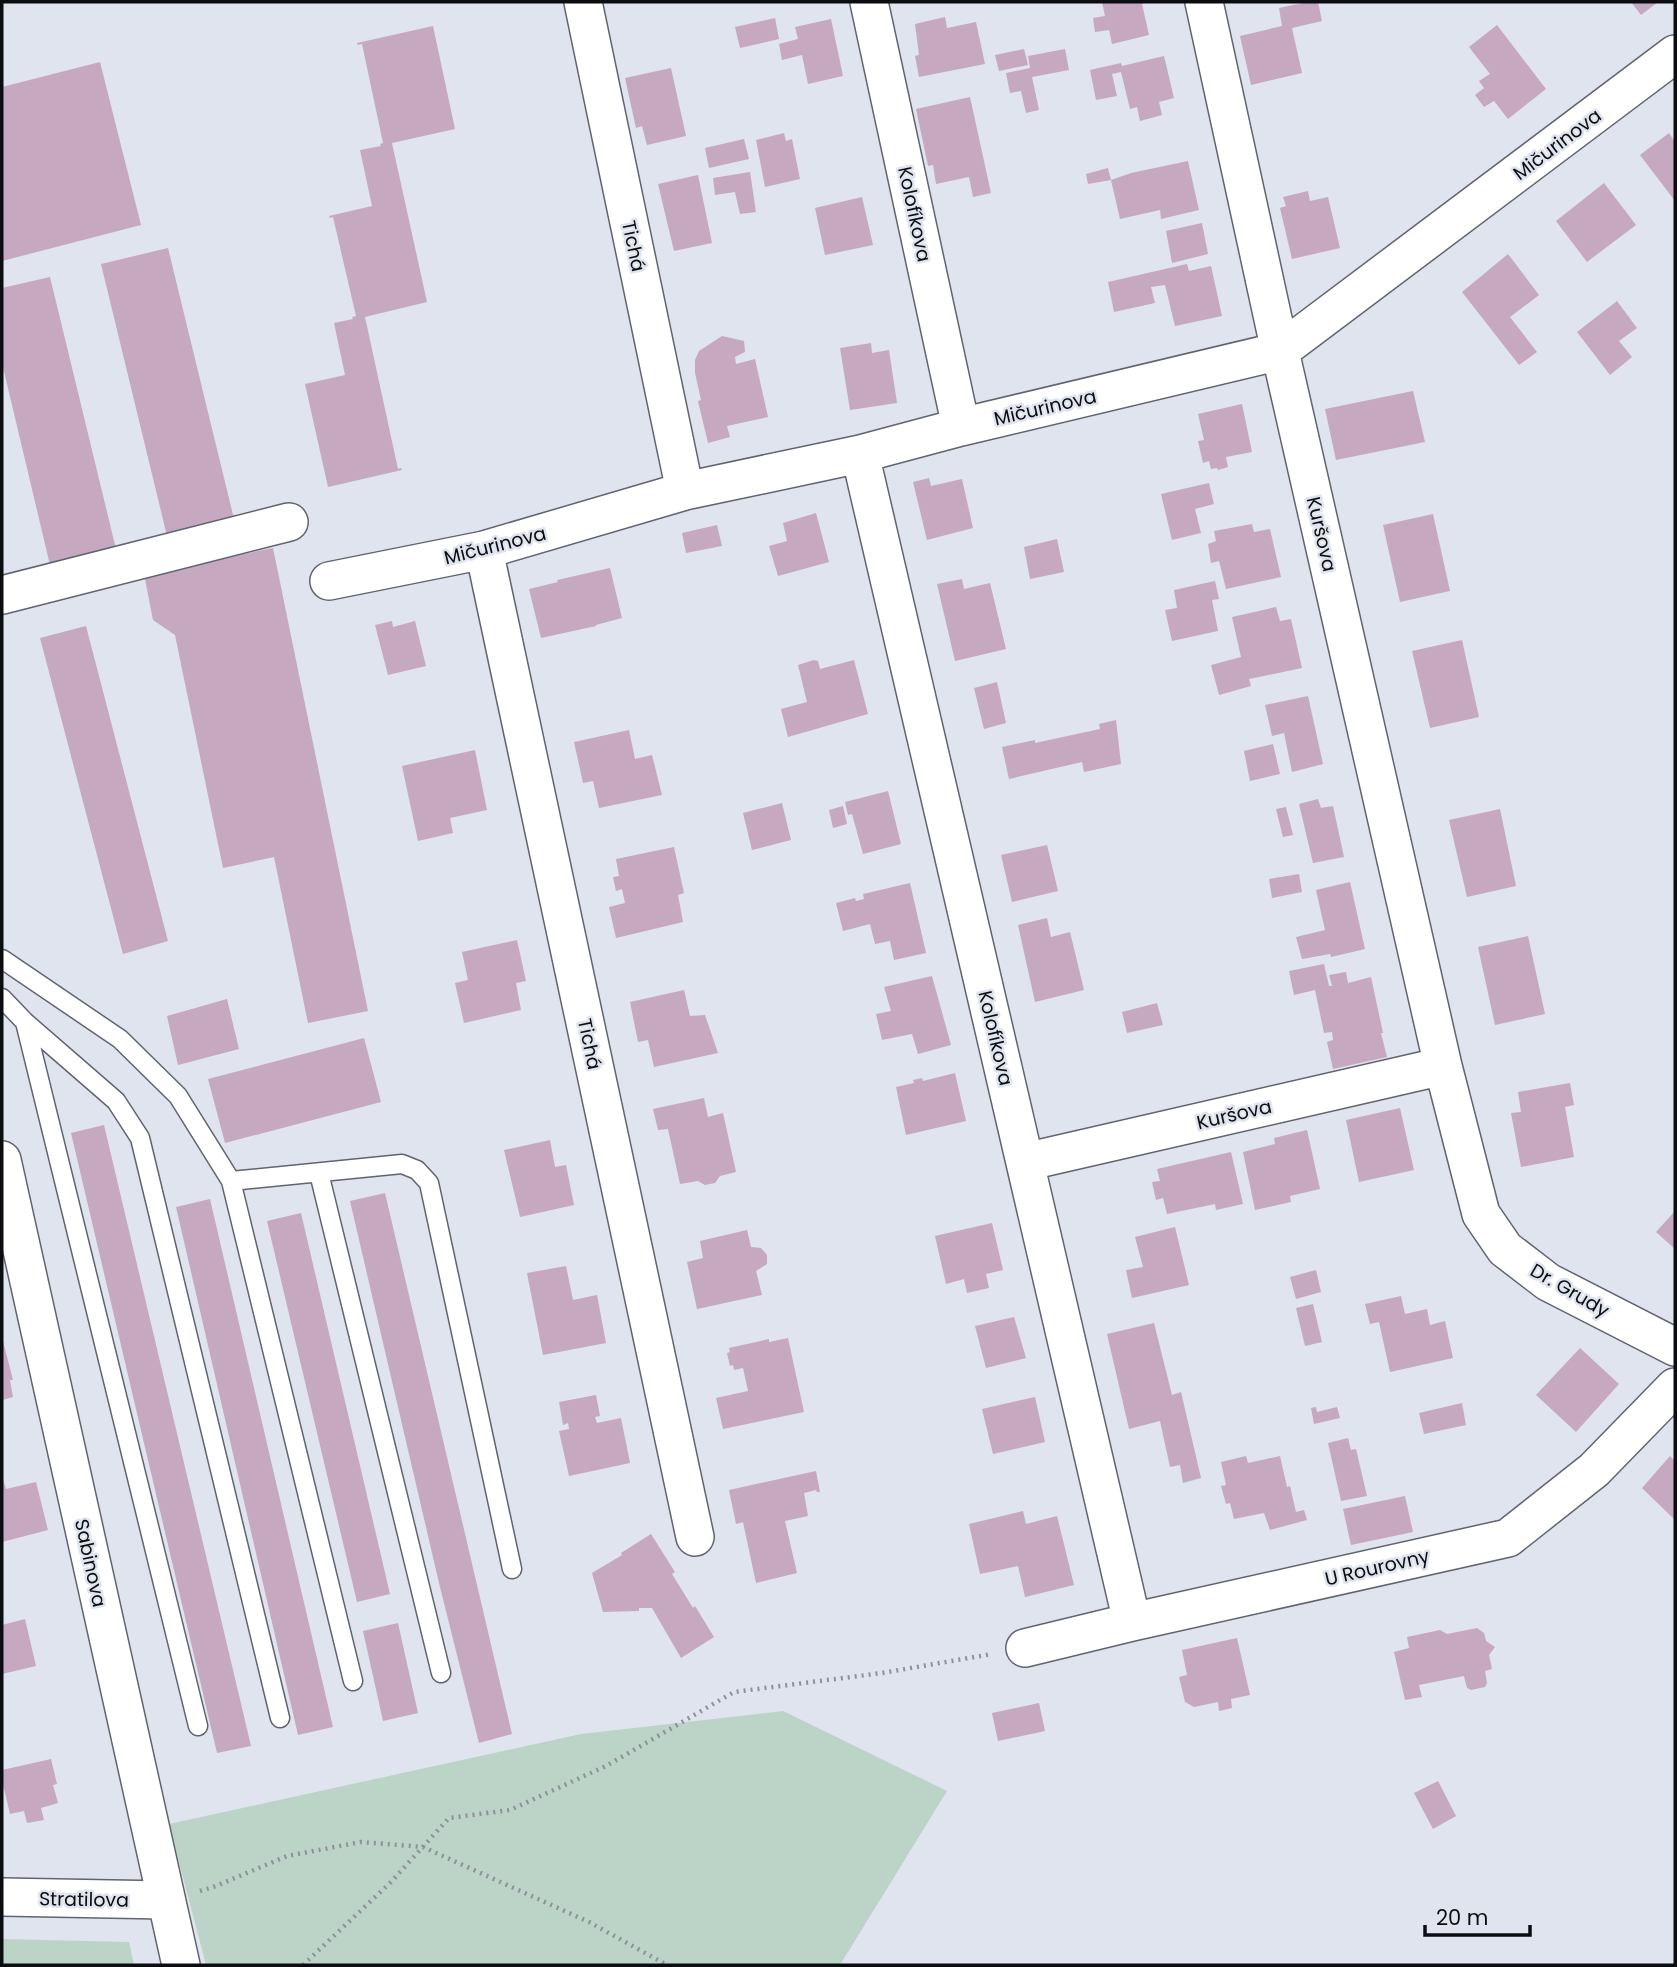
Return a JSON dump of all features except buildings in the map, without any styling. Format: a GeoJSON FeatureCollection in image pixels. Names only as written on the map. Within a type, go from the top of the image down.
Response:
{"type":"FeatureCollection","features":[{"type":"Feature","properties":{"kind":"street","name":"Tichá"},"geometry":{"type":"LineString","coordinates":[[583,2],[685,491]]}},
{"type":"Feature","properties":{"kind":"street","name":"Kolofíkova"},"geometry":{"type":"LineString","coordinates":[[869,2],[961,427]]}},
{"type":"Feature","properties":{"kind":"street","name":"Kuršova"},"geometry":{"type":"LineString","coordinates":[[1204,2],[1280,351],[1443,1066],[1481,1214]]}},
{"type":"Feature","properties":{"kind":"street","name":"Mičurinova"},"geometry":{"type":"LineString","coordinates":[[329,581],[484,550],[685,491],[860,454],[961,427],[1280,351],[1675,54]]}},
{"type":"Feature","properties":{"kind":"street","name":"Kolofíkova"},"geometry":{"type":"LineString","coordinates":[[860,454],[1132,1622]]}},
{"type":"Feature","properties":{"kind":"street"},"geometry":{"type":"LineString","coordinates":[[2,595],[289,522]]}},
{"type":"Feature","properties":{"kind":"street","name":"Tichá"},"geometry":{"type":"LineString","coordinates":[[484,550],[695,1537]]}},
{"type":"Feature","properties":{"kind":"street","name":"Kuršova"},"geometry":{"type":"LineString","coordinates":[[1025,1162],[1443,1066]]}},
{"type":"Feature","properties":{"kind":"street","name":"Sabinova"},"geometry":{"type":"LineString","coordinates":[[2,1160],[181,1965]]}},
{"type":"Feature","properties":{"kind":"street","name":"Dr. Grudy"},"geometry":{"type":"LineString","coordinates":[[1481,1214],[1505,1249],[1548,1282],[1675,1347]]}},
{"type":"Feature","properties":{"kind":"street","name":"U Rourovny"},"geometry":{"type":"LineString","coordinates":[[1025,1648],[1508,1538],[1594,1470],[1675,1387]]}},
{"type":"Feature","properties":{"kind":"street","name":"Stratilova"},"geometry":{"type":"LineString","coordinates":[[2,1897],[166,1900]]}},
{"type":"Feature","properties":{"kind":"lane"},"geometry":{"type":"LineString","coordinates":[[2,959],[120,1039],[178,1096],[231,1181],[353,1681]]}},
{"type":"Feature","properties":{"kind":"lane"},"geometry":{"type":"LineString","coordinates":[[2,998],[25,1022],[117,1101],[140,1138],[281,1718]]}},
{"type":"Feature","properties":{"kind":"lane"},"geometry":{"type":"LineString","coordinates":[[25,1022],[198,1726]]}},
{"type":"Feature","properties":{"kind":"lane"},"geometry":{"type":"LineString","coordinates":[[231,1181],[402,1164],[417,1170],[429,1183],[512,1569]]}},
{"type":"Feature","properties":{"kind":"lane"},"geometry":{"type":"LineString","coordinates":[[319,1173],[441,1673]]}},
{"type":"Feature","properties":{"kind":"path"},"geometry":{"type":"LineString","coordinates":[[303,1965],[391,1882],[449,1818],[510,1810],[606,1766],[734,1692],[882,1673],[1025,1648]]}},
{"type":"Feature","properties":{"kind":"path"},"geometry":{"type":"LineString","coordinates":[[166,1900],[216,1886],[287,1856],[361,1842],[423,1847],[589,1922],[667,1965]]}},
{"type":"Feature","properties":{"kind":"green space"},"geometry":{"type":"Polygon","coordinates":[[[783,1711],[947,1791],[840,1965],[206,1965],[169,1824],[581,1734],[783,1711]]]}},
{"type":"Feature","properties":{"kind":"green space"},"geometry":{"type":"Polygon","coordinates":[[[2,1939],[129,1942],[134,1965],[2,1965],[2,1939]]]}}]}
